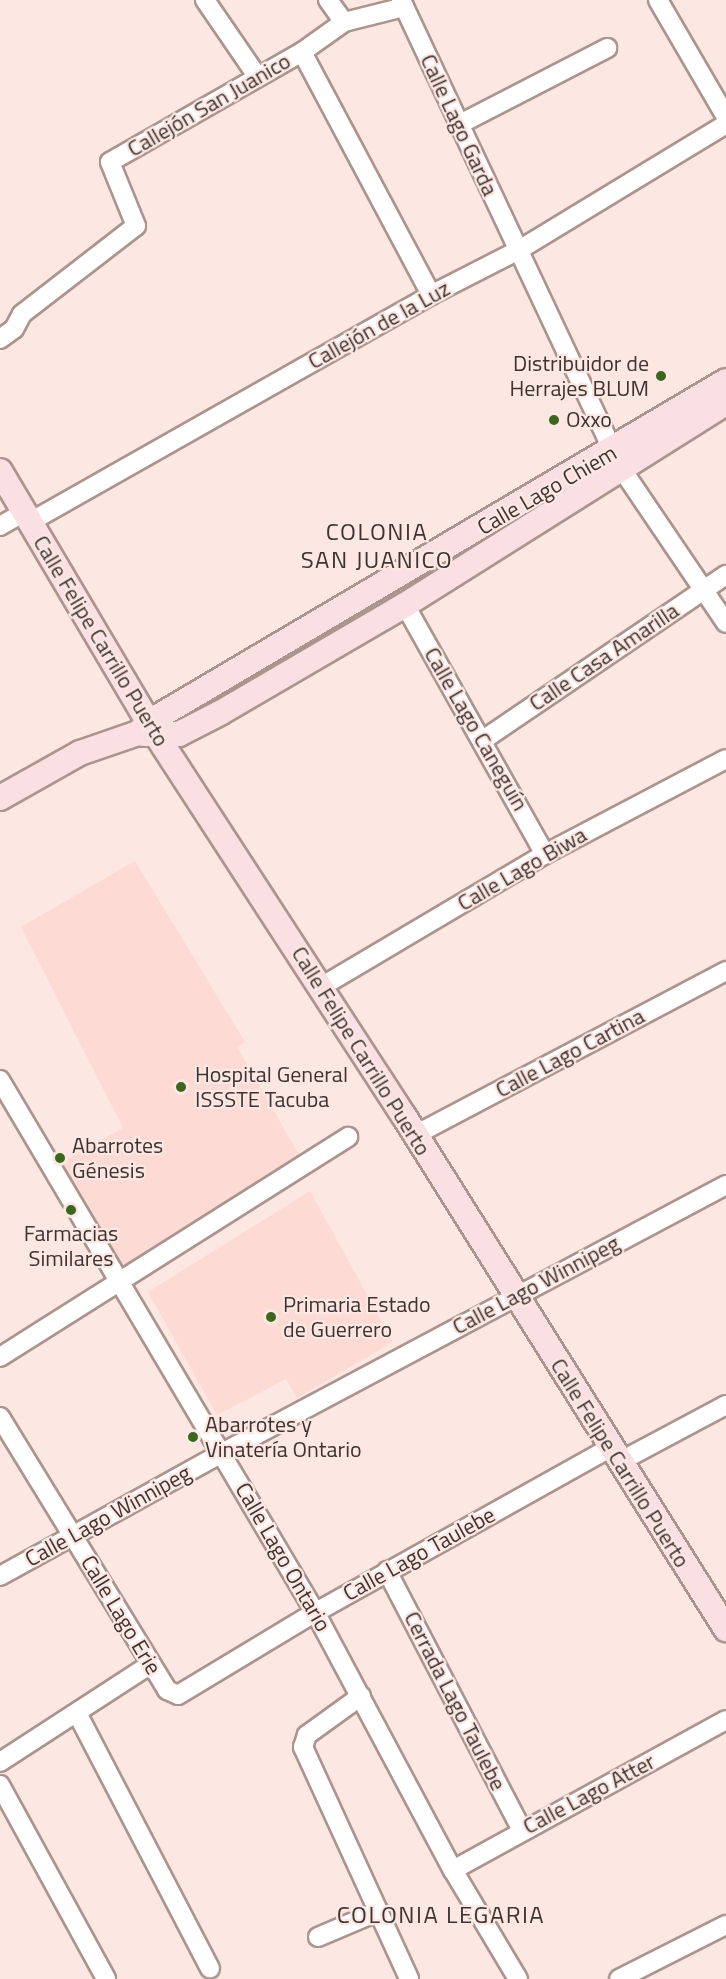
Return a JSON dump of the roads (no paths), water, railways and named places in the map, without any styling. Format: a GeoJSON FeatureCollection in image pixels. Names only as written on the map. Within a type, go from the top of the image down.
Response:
{"type":"FeatureCollection","features":[{"type":"Feature","properties":{"kind":"street"},"geometry":{"type":"LineString","coordinates":[[205,0],[257,76]]}},
{"type":"Feature","properties":{"kind":"street"},"geometry":{"type":"LineString","coordinates":[[328,0],[344,22]]}},
{"type":"Feature","properties":{"kind":"street"},"geometry":{"type":"LineString","coordinates":[[658,0],[726,117]]}},
{"type":"Feature","properties":{"kind":"street","name":"Callejón San Juanico"},"geometry":{"type":"LineString","coordinates":[[0,339],[14,329],[22,314],[136,226],[110,162],[302,52],[344,22],[402,3]]}},
{"type":"Feature","properties":{"kind":"street","name":"Calle Lago Garda"},"geometry":{"type":"LineString","coordinates":[[402,3],[618,460],[726,623]]}},
{"type":"Feature","properties":{"kind":"street"},"geometry":{"type":"LineString","coordinates":[[458,125],[607,48]]}},
{"type":"Feature","properties":{"kind":"street"},"geometry":{"type":"LineString","coordinates":[[302,52],[431,295]]}},
{"type":"Feature","properties":{"kind":"street","name":"Callejón de la Luz"},"geometry":{"type":"LineString","coordinates":[[0,526],[27,517],[431,295],[519,250],[726,124]]}},
{"type":"Feature","properties":{"kind":"street","name":"Calle Lago Chiem"},"geometry":{"type":"LineString","coordinates":[[148,730],[179,734],[220,713],[405,605],[618,460],[726,381]]}},
{"type":"Feature","properties":{"kind":"street","name":"Calle Lago Chiem"},"geometry":{"type":"LineString","coordinates":[[148,730],[618,460],[726,403]]}},
{"type":"Feature","properties":{"kind":"street","name":"Calle Felipe Carrillo Puerto"},"geometry":{"type":"LineString","coordinates":[[0,471],[148,730],[321,987],[726,1629]]}},
{"type":"Feature","properties":{"kind":"street","name":"Calle Casa Amarilla"},"geometry":{"type":"LineString","coordinates":[[483,740],[726,575]]}},
{"type":"Feature","properties":{"kind":"street","name":"Calle Lago Caneguín"},"geometry":{"type":"LineString","coordinates":[[405,605],[483,740],[545,854]]}},
{"type":"Feature","properties":{"kind":"street"},"geometry":{"type":"LineString","coordinates":[[0,798],[80,753],[148,730]]}},
{"type":"Feature","properties":{"kind":"street","name":"Calle Lago Biwa"},"geometry":{"type":"LineString","coordinates":[[321,987],[545,854],[726,759]]}},
{"type":"Feature","properties":{"kind":"street","name":"Calle Lago Cartina"},"geometry":{"type":"LineString","coordinates":[[415,1136],[726,971]]}},
{"type":"Feature","properties":{"kind":"street","name":"Calle Lago Ontario"},"geometry":{"type":"LineString","coordinates":[[1,1083],[122,1281],[315,1612],[453,1870],[518,1979]]}},
{"type":"Feature","properties":{"kind":"street"},"geometry":{"type":"LineString","coordinates":[[0,1357],[348,1137]]}},
{"type":"Feature","properties":{"kind":"street","name":"Calle Lago Winnipeg"},"geometry":{"type":"LineString","coordinates":[[0,1576],[222,1453],[726,1185]]}},
{"type":"Feature","properties":{"kind":"street","name":"Calle Lago Taulebe"},"geometry":{"type":"LineString","coordinates":[[167,1690],[178,1695],[191,1689],[315,1612],[387,1571],[616,1454],[726,1405]]}},
{"type":"Feature","properties":{"kind":"street","name":"Calle Lago Erie"},"geometry":{"type":"LineString","coordinates":[[0,1417],[167,1690]]}},
{"type":"Feature","properties":{"kind":"street","name":"Cerrada Lago Taulebe"},"geometry":{"type":"LineString","coordinates":[[387,1571],[522,1830]]}},
{"type":"Feature","properties":{"kind":"street"},"geometry":{"type":"LineString","coordinates":[[0,1762],[151,1664]]}},
{"type":"Feature","properties":{"kind":"street"},"geometry":{"type":"LineString","coordinates":[[361,1696],[303,1741],[409,1979]]}},
{"type":"Feature","properties":{"kind":"street"},"geometry":{"type":"LineString","coordinates":[[77,1713],[210,1968]]}},
{"type":"Feature","properties":{"kind":"street","name":"Calle Lago Atter"},"geometry":{"type":"LineString","coordinates":[[453,1870],[522,1830],[726,1720]]}},
{"type":"Feature","properties":{"kind":"street"},"geometry":{"type":"LineString","coordinates":[[0,1785],[106,1979]]}},
{"type":"Feature","properties":{"kind":"street"},"geometry":{"type":"LineString","coordinates":[[318,1937],[379,1911]]}},
{"type":"Feature","properties":{"kind":"street"},"geometry":{"type":"LineString","coordinates":[[619,1979],[726,1925]]}},
{"type":"Feature","properties":{"kind":"place","name":"Distribuidor de Herrajes BLUM"},"geometry":{"type":"Point","coordinates":[661,376]}},
{"type":"Feature","properties":{"kind":"place","name":"Oxxo"},"geometry":{"type":"Point","coordinates":[554,420]}},
{"type":"Feature","properties":{"kind":"place","name":"Hospital General ISSSTE Tacuba"},"geometry":{"type":"Point","coordinates":[181,1087]}},
{"type":"Feature","properties":{"kind":"place","name":"Abarrotes Génesis"},"geometry":{"type":"Point","coordinates":[60,1158]}},
{"type":"Feature","properties":{"kind":"place","name":"Farmacias Similares"},"geometry":{"type":"Point","coordinates":[71,1210]}},
{"type":"Feature","properties":{"kind":"place","name":"Primaria Estado de Guerrero"},"geometry":{"type":"Point","coordinates":[271,1317]}},
{"type":"Feature","properties":{"kind":"place","name":"Abarrotes y Vinatería Ontario"},"geometry":{"type":"Point","coordinates":[193,1437]}},
{"type":"Feature","properties":{"kind":"district","name":"COLONIA SAN JUANICO"},"geometry":{"type":"Point","coordinates":[377,546]}},
{"type":"Feature","properties":{"kind":"district","name":"COLONIA LEGARIA"},"geometry":{"type":"Point","coordinates":[441,1915]}}]}
